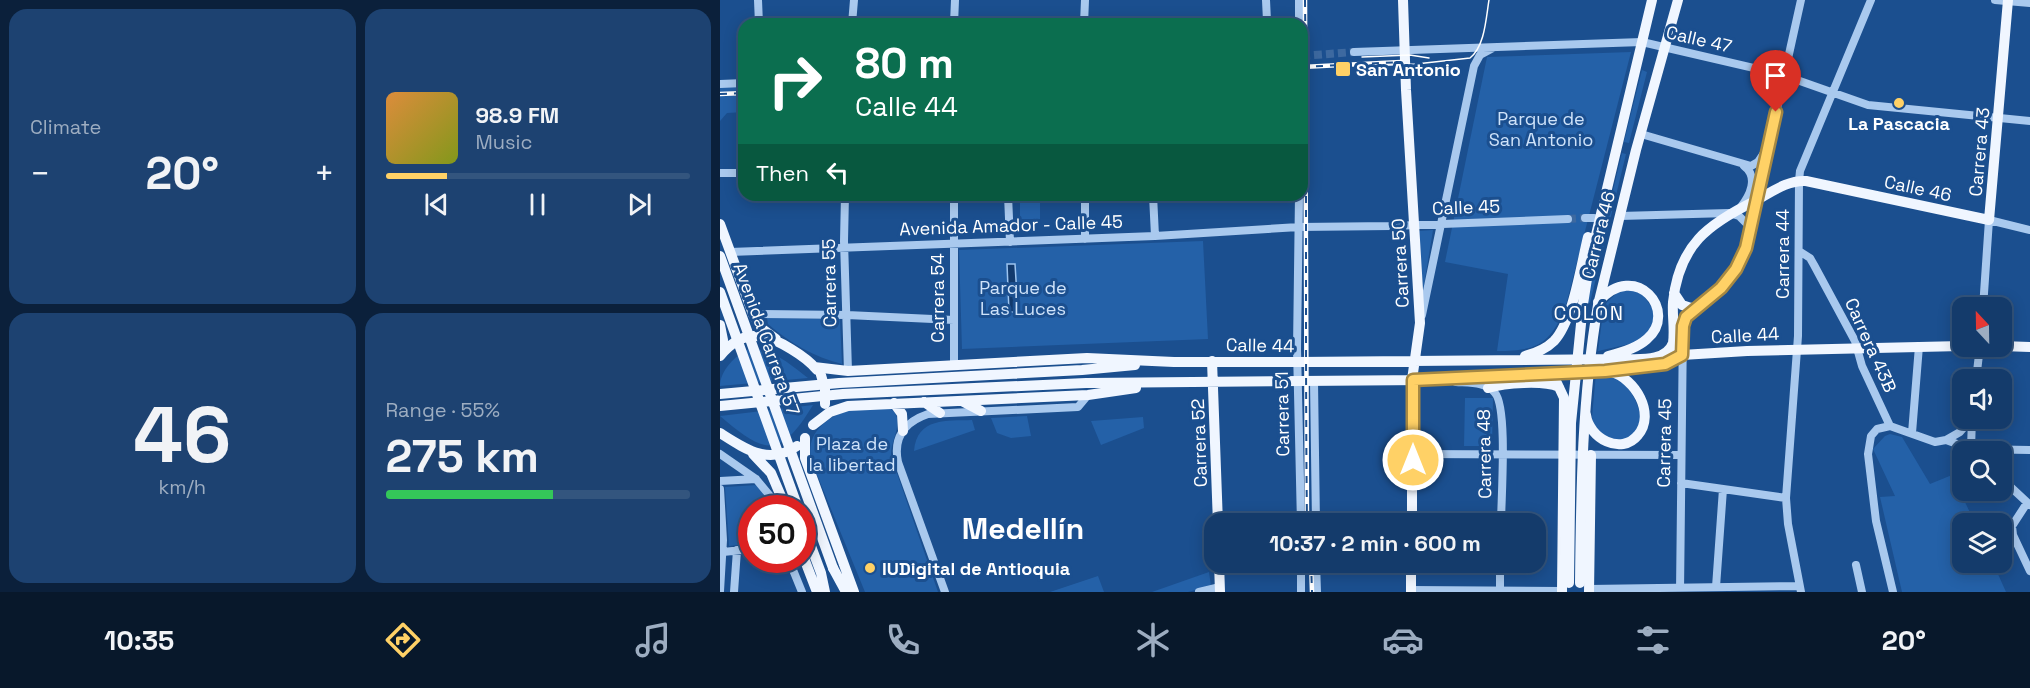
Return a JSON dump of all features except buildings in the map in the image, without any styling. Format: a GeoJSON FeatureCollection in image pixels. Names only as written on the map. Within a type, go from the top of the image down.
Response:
{"type":"FeatureCollection","features":[{"type":"Feature","properties":{"kind":"main road","name":"Carrera 50"},"geometry":{"type":"LineString","coordinates":[[1403,0],[1420,323],[1413,380],[1412,513]]}},
{"type":"Feature","properties":{"kind":"main road","name":"Carrera 46"},"geometry":{"type":"LineString","coordinates":[[1575,589],[1571,423],[1583,304],[1590,260],[1616,145],[1652,0]]}},
{"type":"Feature","properties":{"kind":"main road","name":"Carrera 46"},"geometry":{"type":"LineString","coordinates":[[1575,589],[1589,359],[1598,304],[1678,0]]}},
{"type":"Feature","properties":{"kind":"main road","name":"Carrera 43"},"geometry":{"type":"LineString","coordinates":[[1989,220],[2008,1]]}},
{"type":"Feature","properties":{"kind":"main road","name":"Carrera 46"},"geometry":{"type":"LineString","coordinates":[[1511,359],[1547,347],[1559,333],[1567,318],[1589,218],[1616,145]]}},
{"type":"Feature","properties":{"kind":"main road"},"geometry":{"type":"LineString","coordinates":[[1698,307],[1682,306],[1674,292],[1682,265],[1694,244],[1708,229],[1734,211],[1786,185],[1799,181]]}},
{"type":"Feature","properties":{"kind":"main road","name":"Calle 46"},"geometry":{"type":"LineString","coordinates":[[1799,181],[1989,220]]}},
{"type":"Feature","properties":{"kind":"main road","name":"Avenida Carrera 57"},"geometry":{"type":"LineString","coordinates":[[720,224],[725,254],[833,568],[846,592]]}},
{"type":"Feature","properties":{"kind":"main road","name":"Avenida Carrera 57"},"geometry":{"type":"LineString","coordinates":[[725,254],[761,328],[818,371]]}},
{"type":"Feature","properties":{"kind":"main road"},"geometry":{"type":"LineString","coordinates":[[1598,304],[1612,289],[1623,285],[1635,286],[1653,298],[1658,319],[1653,334],[1645,341],[1617,354],[1599,359]]}},
{"type":"Feature","properties":{"kind":"main road","name":"Avenida Carrera 57"},"geometry":{"type":"LineString","coordinates":[[720,292],[793,495]]}},
{"type":"Feature","properties":{"kind":"main road","name":"Calle 44"},"geometry":{"type":"LineString","coordinates":[[720,394],[839,383],[1082,370],[1174,362],[1652,358],[1669,351],[1673,340],[1674,292]]}},
{"type":"Feature","properties":{"kind":"main road"},"geometry":{"type":"LineString","coordinates":[[720,325],[723,340],[720,356]]}},
{"type":"Feature","properties":{"kind":"main road"},"geometry":{"type":"LineString","coordinates":[[720,356],[731,344],[747,337],[763,336],[776,339]]}},
{"type":"Feature","properties":{"kind":"main road","name":"Calle 44"},"geometry":{"type":"LineString","coordinates":[[720,406],[843,394],[1086,383],[1425,380],[1605,371],[1665,364],[1682,355],[1797,349],[1952,346]]}},
{"type":"Feature","properties":{"kind":"main road"},"geometry":{"type":"LineString","coordinates":[[2012,346],[2030,347]]}},
{"type":"Feature","properties":{"kind":"main road","name":"Calle 44"},"geometry":{"type":"LineString","coordinates":[[818,371],[1087,358],[1174,362]]}},
{"type":"Feature","properties":{"kind":"main road","name":"Carrera 52"},"geometry":{"type":"LineString","coordinates":[[1212,361],[1218,513]]}},
{"type":"Feature","properties":{"kind":"main road"},"geometry":{"type":"LineString","coordinates":[[750,452],[776,456],[795,448],[805,438],[825,404],[825,389],[818,371]]}},
{"type":"Feature","properties":{"kind":"main road"},"geometry":{"type":"LineString","coordinates":[[1585,414],[1590,429],[1602,440],[1617,444],[1633,439],[1643,427],[1641,399],[1632,384],[1618,374],[1605,371]]}},
{"type":"Feature","properties":{"kind":"main road"},"geometry":{"type":"LineString","coordinates":[[1540,373],[1552,378],[1561,388],[1564,398],[1563,455],[1575,589]]}},
{"type":"Feature","properties":{"kind":"main road","name":"Calle 44"},"geometry":{"type":"LineString","coordinates":[[813,425],[841,407],[1088,395],[1176,383]]}},
{"type":"Feature","properties":{"kind":"main road"},"geometry":{"type":"LineString","coordinates":[[1488,388],[1547,384],[1561,388]]}},
{"type":"Feature","properties":{"kind":"main road"},"geometry":{"type":"LineString","coordinates":[[962,400],[981,411]]}},
{"type":"Feature","properties":{"kind":"main road"},"geometry":{"type":"LineString","coordinates":[[924,402],[940,413]]}},
{"type":"Feature","properties":{"kind":"main road"},"geometry":{"type":"LineString","coordinates":[[894,403],[902,414],[903,431]]}},
{"type":"Feature","properties":{"kind":"main road"},"geometry":{"type":"LineString","coordinates":[[720,433],[750,452],[771,473],[780,495]]}},
{"type":"Feature","properties":{"kind":"main road"},"geometry":{"type":"LineString","coordinates":[[805,438],[804,450],[807,462],[854,592]]}},
{"type":"Feature","properties":{"kind":"main road"},"geometry":{"type":"LineString","coordinates":[[1575,589],[1591,455]]}},
{"type":"Feature","properties":{"kind":"main road"},"geometry":{"type":"LineString","coordinates":[[816,560],[825,592]]}},
{"type":"Feature","properties":{"kind":"main road"},"geometry":{"type":"LineString","coordinates":[[810,573],[817,592]]}},
{"type":"Feature","properties":{"kind":"main road"},"geometry":{"type":"LineString","coordinates":[[1219,573],[1220,590]]}},
{"type":"Feature","properties":{"kind":"main road"},"geometry":{"type":"LineString","coordinates":[[1411,573],[1411,591]]}},
{"type":"Feature","properties":{"kind":"street"},"geometry":{"type":"LineString","coordinates":[[758,0],[759,18]]}},
{"type":"Feature","properties":{"kind":"street"},"geometry":{"type":"LineString","coordinates":[[852,18],[854,0]]}},
{"type":"Feature","properties":{"kind":"street"},"geometry":{"type":"LineString","coordinates":[[954,18],[955,0]]}},
{"type":"Feature","properties":{"kind":"street"},"geometry":{"type":"LineString","coordinates":[[1084,0],[1084,18]]}},
{"type":"Feature","properties":{"kind":"street"},"geometry":{"type":"LineString","coordinates":[[1266,0],[1267,18]]}},
{"type":"Feature","properties":{"kind":"street"},"geometry":{"type":"LineString","coordinates":[[1299,0],[1299,18]]}},
{"type":"Feature","properties":{"kind":"street","name":"Carrera 45"},"geometry":{"type":"LineString","coordinates":[[1680,590],[1684,322],[1686,317],[1717,292],[1736,269],[1746,248],[1800,0]]}},
{"type":"Feature","properties":{"kind":"street","name":"Carrera 44"},"geometry":{"type":"LineString","coordinates":[[1800,589],[1788,524],[1786,498],[1797,349],[1800,171],[1871,0]]}},
{"type":"Feature","properties":{"kind":"street"},"geometry":{"type":"LineString","coordinates":[[1995,0],[2030,3]]}},
{"type":"Feature","properties":{"kind":"street","name":"Calle 47"},"geometry":{"type":"LineString","coordinates":[[1354,52],[1642,42],[1784,76],[1878,106],[2030,121]]}},
{"type":"Feature","properties":{"kind":"street"},"geometry":{"type":"LineString","coordinates":[[1420,323],[1474,66],[1480,55],[1493,47]]}},
{"type":"Feature","properties":{"kind":"street"},"geometry":{"type":"LineString","coordinates":[[720,84],[738,83]]}},
{"type":"Feature","properties":{"kind":"street"},"geometry":{"type":"LineString","coordinates":[[1641,134],[1741,164],[1755,165],[1769,142]]}},
{"type":"Feature","properties":{"kind":"street"},"geometry":{"type":"LineString","coordinates":[[1620,216],[1734,211],[1748,195],[1752,179],[1751,171],[1741,164]]}},
{"type":"Feature","properties":{"kind":"street"},"geometry":{"type":"LineString","coordinates":[[720,173],[738,173]]}},
{"type":"Feature","properties":{"kind":"street","name":"Carrera 55"},"geometry":{"type":"LineString","coordinates":[[845,201],[848,371]]}},
{"type":"Feature","properties":{"kind":"street","name":"Carrera 54"},"geometry":{"type":"LineString","coordinates":[[954,201],[954,365]]}},
{"type":"Feature","properties":{"kind":"street"},"geometry":{"type":"LineString","coordinates":[[1008,201],[1010,242]]}},
{"type":"Feature","properties":{"kind":"street"},"geometry":{"type":"LineString","coordinates":[[1085,201],[1085,239]]}},
{"type":"Feature","properties":{"kind":"street"},"geometry":{"type":"LineString","coordinates":[[1153,201],[1155,236]]}},
{"type":"Feature","properties":{"kind":"street","name":"Carrera 51"},"geometry":{"type":"LineString","coordinates":[[1298,201],[1296,228],[1301,513]]}},
{"type":"Feature","properties":{"kind":"street"},"geometry":{"type":"LineString","coordinates":[[1734,211],[1750,227]]}},
{"type":"Feature","properties":{"kind":"street","name":"Calle 45"},"geometry":{"type":"LineString","coordinates":[[1296,228],[1568,219]]}},
{"type":"Feature","properties":{"kind":"street","name":"Calle 46"},"geometry":{"type":"LineString","coordinates":[[1989,220],[2030,230]]}},
{"type":"Feature","properties":{"kind":"street","name":"Carrera 43"},"geometry":{"type":"LineString","coordinates":[[1984,297],[1989,220]]}},
{"type":"Feature","properties":{"kind":"street","name":"Avenida Amador - Calle 45"},"geometry":{"type":"LineString","coordinates":[[725,254],[1296,228]]}},
{"type":"Feature","properties":{"kind":"street","name":"Carrera 43B"},"geometry":{"type":"LineString","coordinates":[[1799,250],[1810,258],[1856,341],[1862,366],[1890,426]]}},
{"type":"Feature","properties":{"kind":"street"},"geometry":{"type":"LineString","coordinates":[[753,314],[847,315],[954,320]]}},
{"type":"Feature","properties":{"kind":"street"},"geometry":{"type":"LineString","coordinates":[[1912,433],[1919,346]]}},
{"type":"Feature","properties":{"kind":"street","name":"Calle 44"},"geometry":{"type":"LineString","coordinates":[[1425,380],[1481,384],[1488,388]]}},
{"type":"Feature","properties":{"kind":"street","name":"Carrera 51"},"geometry":{"type":"LineString","coordinates":[[1314,381],[1316,513]]}},
{"type":"Feature","properties":{"kind":"street","name":"Carrera 48"},"geometry":{"type":"LineString","coordinates":[[1488,388],[1499,399],[1502,419],[1501,513]]}},
{"type":"Feature","properties":{"kind":"street","name":"Calle 44"},"geometry":{"type":"LineString","coordinates":[[903,431],[921,416],[1078,406],[1088,395]]}},
{"type":"Feature","properties":{"kind":"street"},"geometry":{"type":"LineString","coordinates":[[1893,592],[1876,521],[1868,454],[1871,436],[1877,429],[1890,426],[1935,442],[1946,440],[1963,429]]}},
{"type":"Feature","properties":{"kind":"street"},"geometry":{"type":"LineString","coordinates":[[903,431],[896,448],[898,462],[945,592]]}},
{"type":"Feature","properties":{"kind":"street"},"geometry":{"type":"LineString","coordinates":[[1946,440],[1952,442]]}},
{"type":"Feature","properties":{"kind":"street"},"geometry":{"type":"LineString","coordinates":[[2012,450],[2030,450]]}},
{"type":"Feature","properties":{"kind":"street"},"geometry":{"type":"LineString","coordinates":[[720,454],[756,479],[769,495]]}},
{"type":"Feature","properties":{"kind":"street"},"geometry":{"type":"LineString","coordinates":[[1413,454],[1681,455]]}},
{"type":"Feature","properties":{"kind":"street"},"geometry":{"type":"LineString","coordinates":[[720,481],[756,479]]}},
{"type":"Feature","properties":{"kind":"street"},"geometry":{"type":"LineString","coordinates":[[1681,483],[1786,498]]}},
{"type":"Feature","properties":{"kind":"street"},"geometry":{"type":"LineString","coordinates":[[2012,488],[2029,504],[2012,525],[2013,535],[2030,571]]}},
{"type":"Feature","properties":{"kind":"street"},"geometry":{"type":"LineString","coordinates":[[720,489],[723,552],[720,591]]}},
{"type":"Feature","properties":{"kind":"street"},"geometry":{"type":"LineString","coordinates":[[1716,588],[1722,489]]}},
{"type":"Feature","properties":{"kind":"street"},"geometry":{"type":"LineString","coordinates":[[723,552],[737,550],[734,592]]}},
{"type":"Feature","properties":{"kind":"street"},"geometry":{"type":"LineString","coordinates":[[1856,566],[1862,592]]}},
{"type":"Feature","properties":{"kind":"street"},"geometry":{"type":"LineString","coordinates":[[794,573],[802,592]]}},
{"type":"Feature","properties":{"kind":"street"},"geometry":{"type":"LineString","coordinates":[[1301,573],[1301,592]]}},
{"type":"Feature","properties":{"kind":"street"},"geometry":{"type":"LineString","coordinates":[[1316,573],[1317,592]]}},
{"type":"Feature","properties":{"kind":"street"},"geometry":{"type":"LineString","coordinates":[[1500,573],[1500,591]]}},
{"type":"Feature","properties":{"kind":"street"},"geometry":{"type":"LineString","coordinates":[[1411,591],[1800,589]]}},
{"type":"Feature","properties":{"kind":"street"},"geometry":{"type":"LineString","coordinates":[[1199,592],[1220,590]]}},
{"type":"Feature","properties":{"kind":"green space","name":"Parque de San Antonio"},"geometry":{"type":"Polygon","coordinates":[[[1631,52],[1565,309],[1553,331],[1540,344],[1522,350],[1497,351],[1508,274],[1445,262],[1487,57],[1631,52]]]}},
{"type":"Feature","properties":{"kind":"green space"},"geometry":{"type":"Polygon","coordinates":[[[1642,70],[1647,72],[1629,143],[1624,142],[1642,70]]]}},
{"type":"Feature","properties":{"kind":"green space"},"geometry":{"type":"Polygon","coordinates":[[[738,86],[738,112],[727,113],[720,121],[720,87],[738,86]]]}},
{"type":"Feature","properties":{"kind":"green space"},"geometry":{"type":"Polygon","coordinates":[[[1622,153],[1626,154],[1590,303],[1586,302],[1622,153]]]}},
{"type":"Feature","properties":{"kind":"green space"},"geometry":{"type":"Polygon","coordinates":[[[1020,201],[1040,201],[1040,219],[1020,219],[1020,201]]]}},
{"type":"Feature","properties":{"kind":"green space"},"geometry":{"type":"Polygon","coordinates":[[[1433,230],[1423,291],[1419,231],[1433,230]]]}},
{"type":"Feature","properties":{"kind":"green space","name":"Parque de Las Luces"},"geometry":{"type":"Polygon","coordinates":[[[1203,241],[1208,339],[962,349],[959,250],[1203,241]]]}},
{"type":"Feature","properties":{"kind":"green space"},"geometry":{"type":"Polygon","coordinates":[[[1619,291],[1640,291],[1656,313],[1653,329],[1634,343],[1598,351],[1604,305],[1619,291]]]}},
{"type":"Feature","properties":{"kind":"green space"},"geometry":{"type":"Polygon","coordinates":[[[767,318],[840,319],[842,364],[812,353],[794,343],[768,324],[767,318]]]}},
{"type":"Feature","properties":{"kind":"green space"},"geometry":{"type":"Polygon","coordinates":[[[749,349],[773,354],[808,378],[720,386],[729,364],[749,349]]]}},
{"type":"Feature","properties":{"kind":"green space"},"geometry":{"type":"Polygon","coordinates":[[[1596,373],[1622,382],[1636,401],[1642,419],[1632,438],[1613,441],[1595,431],[1592,417],[1596,373]]]}},
{"type":"Feature","properties":{"kind":"green space"},"geometry":{"type":"Polygon","coordinates":[[[1465,398],[1493,398],[1492,446],[1464,446],[1465,398]]]}},
{"type":"Feature","properties":{"kind":"green space"},"geometry":{"type":"Polygon","coordinates":[[[813,405],[791,435],[771,445],[761,444],[749,438],[720,416],[813,405]]]}},
{"type":"Feature","properties":{"kind":"green space","name":"Plaza de la libertad"},"geometry":{"type":"Polygon","coordinates":[[[890,408],[895,413],[898,424],[891,456],[938,592],[865,592],[811,460],[810,450],[813,437],[830,419],[838,414],[854,410],[890,408]]]}},
{"type":"Feature","properties":{"kind":"green space"},"geometry":{"type":"Polygon","coordinates":[[[1027,416],[1031,436],[1011,438],[997,433],[991,418],[1027,416]]]}},
{"type":"Feature","properties":{"kind":"green space"},"geometry":{"type":"Polygon","coordinates":[[[1143,417],[1144,428],[1101,445],[1091,421],[1143,417]]]}},
{"type":"Feature","properties":{"kind":"green space"},"geometry":{"type":"Polygon","coordinates":[[[972,420],[975,430],[914,451],[916,440],[927,427],[943,421],[972,420]]]}},
{"type":"Feature","properties":{"kind":"green space"},"geometry":{"type":"Polygon","coordinates":[[[1890,434],[1902,437],[1930,484],[1952,475],[1952,501],[1964,501],[1970,513],[1952,513],[1952,573],[1997,573],[2006,592],[1902,592],[1880,497],[1895,496],[1873,449],[1885,436],[1890,434]]]}},
{"type":"Feature","properties":{"kind":"green space"},"geometry":{"type":"Polygon","coordinates":[[[757,485],[764,495],[738,495],[738,545],[729,546],[725,487],[757,485]]]}},
{"type":"Feature","properties":{"kind":"green space"},"geometry":{"type":"Polygon","coordinates":[[[1209,573],[1211,586],[1188,592],[1152,592],[1209,573]]]}},
{"type":"Feature","properties":{"kind":"green space"},"geometry":{"type":"Polygon","coordinates":[[[1098,576],[1104,592],[1050,592],[1098,576]]]}},
{"type":"Feature","properties":{"kind":"shaded area"},"geometry":{"type":"Polygon","coordinates":[[[1007,264],[1015,264],[1018,312],[1009,312],[1007,264]]]}},
{"type":"Feature","properties":{"kind":"tunnel"},"geometry":{"type":"LineString","coordinates":[[1308,56],[1354,52]]}},
{"type":"Feature","properties":{"kind":"tunnel"},"geometry":{"type":"LineString","coordinates":[[1568,219],[1585,218]]}},
{"type":"Feature","properties":{"kind":"tram line"},"geometry":{"type":"LineString","coordinates":[[1364,66],[1416,64],[1470,58],[1482,39],[1489,0]]}},
{"type":"Feature","properties":{"kind":"tram line"},"geometry":{"type":"LineString","coordinates":[[1362,57],[1410,55],[1429,58]]}},
{"type":"Feature","properties":{"kind":"railway"},"geometry":{"type":"LineString","coordinates":[[1305,0],[1305,18]]}},
{"type":"Feature","properties":{"kind":"railway"},"geometry":{"type":"LineString","coordinates":[[1308,67],[1401,62]]}},
{"type":"Feature","properties":{"kind":"railway"},"geometry":{"type":"LineString","coordinates":[[720,94],[738,93]]}},
{"type":"Feature","properties":{"kind":"railway"},"geometry":{"type":"LineString","coordinates":[[1306,201],[1307,513]]}},
{"type":"Feature","properties":{"kind":"railway"},"geometry":{"type":"LineString","coordinates":[[1311,573],[1312,592]]}},
{"type":"Feature","properties":{"kind":"place","name":"San Antonio"},"geometry":{"type":"Point","coordinates":[1343,69]}},
{"type":"Feature","properties":{"kind":"place","name":"La Pascacia"},"geometry":{"type":"Point","coordinates":[1899,103]}},
{"type":"Feature","properties":{"kind":"place","name":"IUDigital de Antioquia"},"geometry":{"type":"Point","coordinates":[870,568]}},
{"type":"Feature","properties":{"kind":"district","name":"COLÓN"},"geometry":{"type":"Point","coordinates":[1589,313]}},
{"type":"Feature","properties":{"kind":"district","name":"Medellín"},"geometry":{"type":"Point","coordinates":[1023,528]}},
{"type":"Feature","properties":{"kind":"route"},"geometry":{"type":"LineString","coordinates":[[1413,460],[1413,380],[1605,371],[1670,363],[1682,355],[1683,326],[1686,317],[1721,288],[1736,269],[1746,248],[1776,112]]}}]}
